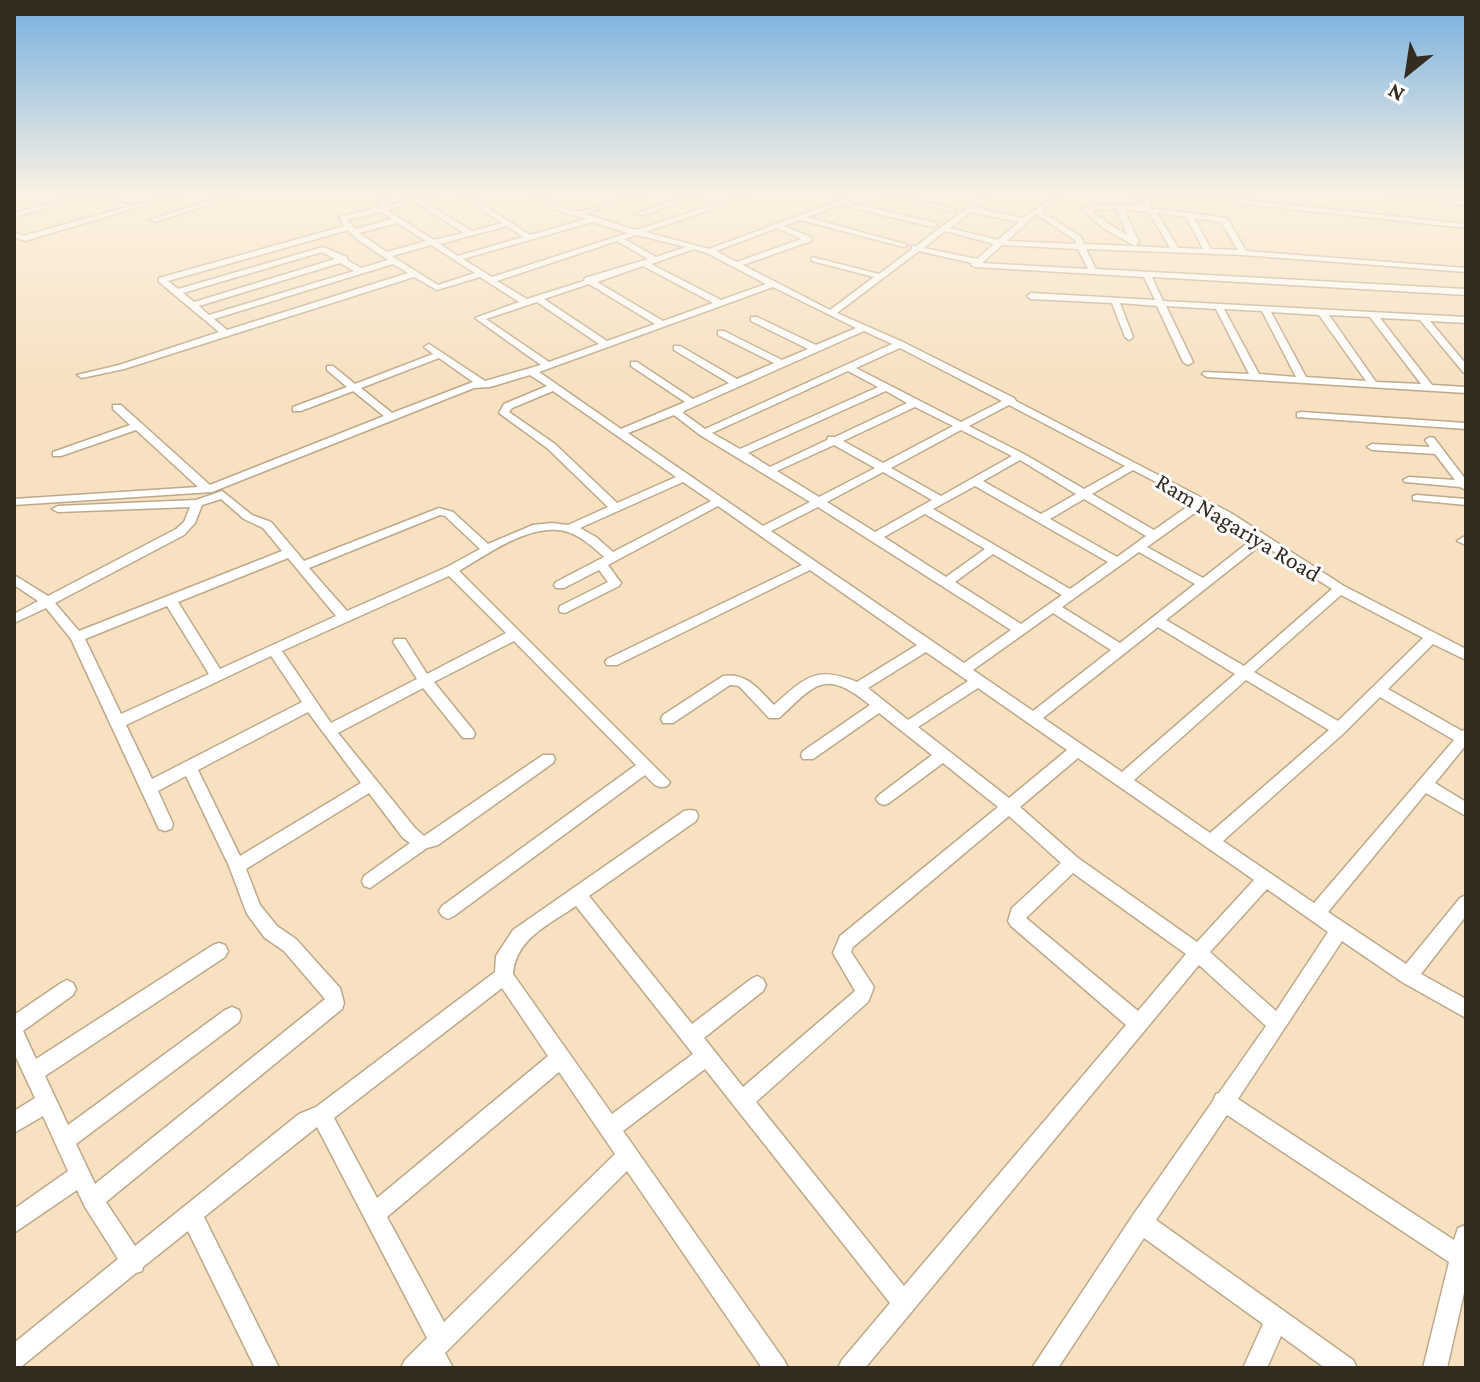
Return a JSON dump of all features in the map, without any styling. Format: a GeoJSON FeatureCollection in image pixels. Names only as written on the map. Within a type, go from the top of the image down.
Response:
{"type":"FeatureCollection","features":[{"type":"Feature","properties":{"kind":"street"},"geometry":{"type":"LineString","coordinates":[[225,333],[162,280],[240,259]]}},
{"type":"Feature","properties":{"kind":"street"},"geometry":{"type":"LineString","coordinates":[[177,292],[288,259]]}},
{"type":"Feature","properties":{"kind":"street"},"geometry":{"type":"LineString","coordinates":[[193,305],[342,259]]}},
{"type":"Feature","properties":{"kind":"street"},"geometry":{"type":"LineString","coordinates":[[345,259],[360,271]]}},
{"type":"Feature","properties":{"kind":"street"},"geometry":{"type":"LineString","coordinates":[[208,318],[360,271],[387,259]]}},
{"type":"Feature","properties":{"kind":"street"},"geometry":{"type":"LineString","coordinates":[[392,259],[437,288],[481,274]]}},
{"type":"Feature","properties":{"kind":"street"},"geometry":{"type":"LineString","coordinates":[[460,259],[525,302]]}},
{"type":"Feature","properties":{"kind":"street"},"geometry":{"type":"LineString","coordinates":[[491,280],[557,259]]}},
{"type":"Feature","properties":{"kind":"street","name":"Ram Nagariya Road"},"geometry":{"type":"LineString","coordinates":[[726,259],[771,285],[900,344],[1011,400],[1202,502],[1340,589],[1466,655]]}},
{"type":"Feature","properties":{"kind":"street"},"geometry":{"type":"LineString","coordinates":[[737,265],[752,259]]}},
{"type":"Feature","properties":{"kind":"street"},"geometry":{"type":"LineString","coordinates":[[817,259],[879,276]]}},
{"type":"Feature","properties":{"kind":"street"},"geometry":{"type":"LineString","coordinates":[[826,312],[885,259]]}},
{"type":"Feature","properties":{"kind":"street"},"geometry":{"type":"LineString","coordinates":[[826,312],[900,259]]}},
{"type":"Feature","properties":{"kind":"street"},"geometry":{"type":"LineString","coordinates":[[967,259],[978,262]]}},
{"type":"Feature","properties":{"kind":"street"},"geometry":{"type":"LineString","coordinates":[[981,259],[975,265],[1466,292]]}},
{"type":"Feature","properties":{"kind":"street"},"geometry":{"type":"LineString","coordinates":[[1087,259],[1093,272]]}},
{"type":"Feature","properties":{"kind":"street"},"geometry":{"type":"LineString","coordinates":[[1328,259],[1466,270]]}},
{"type":"Feature","properties":{"kind":"street"},"geometry":{"type":"LineString","coordinates":[[548,366],[479,318],[655,260]]}},
{"type":"Feature","properties":{"kind":"street"},"geometry":{"type":"LineString","coordinates":[[645,264],[720,303]]}},
{"type":"Feature","properties":{"kind":"street"},"geometry":{"type":"LineString","coordinates":[[82,375],[121,367],[415,274]]}},
{"type":"Feature","properties":{"kind":"street"},"geometry":{"type":"LineString","coordinates":[[1147,275],[1188,362]]}},
{"type":"Feature","properties":{"kind":"street"},"geometry":{"type":"LineString","coordinates":[[588,280],[661,324]]}},
{"type":"Feature","properties":{"kind":"street"},"geometry":{"type":"LineString","coordinates":[[14,502],[208,490],[391,417],[486,383],[548,366],[771,285]]}},
{"type":"Feature","properties":{"kind":"street"},"geometry":{"type":"LineString","coordinates":[[1031,296],[1466,320]]}},
{"type":"Feature","properties":{"kind":"street"},"geometry":{"type":"LineString","coordinates":[[537,298],[605,344]]}},
{"type":"Feature","properties":{"kind":"street"},"geometry":{"type":"LineString","coordinates":[[1115,301],[1129,337]]}},
{"type":"Feature","properties":{"kind":"street"},"geometry":{"type":"LineString","coordinates":[[1219,307],[1255,376]]}},
{"type":"Feature","properties":{"kind":"street"},"geometry":{"type":"LineString","coordinates":[[1265,309],[1302,379]]}},
{"type":"Feature","properties":{"kind":"street"},"geometry":{"type":"LineString","coordinates":[[1322,312],[1373,384]]}},
{"type":"Feature","properties":{"kind":"street"},"geometry":{"type":"LineString","coordinates":[[1373,315],[1429,388]]}},
{"type":"Feature","properties":{"kind":"street"},"geometry":{"type":"LineString","coordinates":[[1423,318],[1466,370]]}},
{"type":"Feature","properties":{"kind":"street"},"geometry":{"type":"LineString","coordinates":[[754,319],[816,349]]}},
{"type":"Feature","properties":{"kind":"street"},"geometry":{"type":"LineString","coordinates":[[620,433],[864,328]]}},
{"type":"Feature","properties":{"kind":"street"},"geometry":{"type":"LineString","coordinates":[[721,333],[781,363]]}},
{"type":"Feature","properties":{"kind":"street"},"geometry":{"type":"LineString","coordinates":[[704,433],[900,344]]}},
{"type":"Feature","properties":{"kind":"street"},"geometry":{"type":"LineString","coordinates":[[429,347],[486,383]]}},
{"type":"Feature","properties":{"kind":"street"},"geometry":{"type":"LineString","coordinates":[[677,348],[736,383]]}},
{"type":"Feature","properties":{"kind":"street"},"geometry":{"type":"LineString","coordinates":[[297,409],[440,355]]}},
{"type":"Feature","properties":{"kind":"street"},"geometry":{"type":"LineString","coordinates":[[634,364],[690,401]]}},
{"type":"Feature","properties":{"kind":"street"},"geometry":{"type":"LineString","coordinates":[[330,368],[391,417]]}},
{"type":"Feature","properties":{"kind":"street"},"geometry":{"type":"LineString","coordinates":[[849,368],[1020,456],[1155,536]]}},
{"type":"Feature","properties":{"kind":"street"},"geometry":{"type":"LineString","coordinates":[[531,371],[1211,842],[1408,976],[1466,1009]]}},
{"type":"Feature","properties":{"kind":"street"},"geometry":{"type":"LineString","coordinates":[[1207,374],[1466,390]]}},
{"type":"Feature","properties":{"kind":"street"},"geometry":{"type":"LineString","coordinates":[[14,512],[197,503],[486,383]]}},
{"type":"Feature","properties":{"kind":"street"},"geometry":{"type":"LineString","coordinates":[[554,387],[505,408],[504,413],[551,446],[616,508]]}},
{"type":"Feature","properties":{"kind":"street"},"geometry":{"type":"LineString","coordinates":[[740,453],[886,387]]}},
{"type":"Feature","properties":{"kind":"street"},"geometry":{"type":"LineString","coordinates":[[763,531],[1011,400]]}},
{"type":"Feature","properties":{"kind":"street"},"geometry":{"type":"LineString","coordinates":[[769,471],[832,439],[915,403]]}},
{"type":"Feature","properties":{"kind":"street"},"geometry":{"type":"LineString","coordinates":[[117,407],[208,490]]}},
{"type":"Feature","properties":{"kind":"street"},"geometry":{"type":"LineString","coordinates":[[679,409],[678,414],[704,433],[818,501],[1021,630]]}},
{"type":"Feature","properties":{"kind":"street"},"geometry":{"type":"LineString","coordinates":[[1301,415],[1466,426]]}},
{"type":"Feature","properties":{"kind":"street"},"geometry":{"type":"LineString","coordinates":[[57,454],[136,426]]}},
{"type":"Feature","properties":{"kind":"street"},"geometry":{"type":"LineString","coordinates":[[832,439],[940,500]]}},
{"type":"Feature","properties":{"kind":"street"},"geometry":{"type":"LineString","coordinates":[[1430,440],[1465,486]]}},
{"type":"Feature","properties":{"kind":"street"},"geometry":{"type":"LineString","coordinates":[[1372,447],[1439,451]]}},
{"type":"Feature","properties":{"kind":"street"},"geometry":{"type":"LineString","coordinates":[[875,537],[1020,456]]}},
{"type":"Feature","properties":{"kind":"street"},"geometry":{"type":"LineString","coordinates":[[1041,519],[1133,466]]}},
{"type":"Feature","properties":{"kind":"street"},"geometry":{"type":"LineString","coordinates":[[573,527],[684,477]]}},
{"type":"Feature","properties":{"kind":"street"},"geometry":{"type":"LineString","coordinates":[[1409,480],[1465,486]]}},
{"type":"Feature","properties":{"kind":"street"},"geometry":{"type":"LineString","coordinates":[[975,481],[1117,562]]}},
{"type":"Feature","properties":{"kind":"street"},"geometry":{"type":"LineString","coordinates":[[222,494],[248,517],[267,525],[345,618]]}},
{"type":"Feature","properties":{"kind":"street"},"geometry":{"type":"LineString","coordinates":[[1417,498],[1466,502]]}},
{"type":"Feature","properties":{"kind":"street"},"geometry":{"type":"LineString","coordinates":[[560,585],[720,501]]}},
{"type":"Feature","properties":{"kind":"street"},"geometry":{"type":"LineString","coordinates":[[964,670],[1202,502]]}},
{"type":"Feature","properties":{"kind":"street"},"geometry":{"type":"LineString","coordinates":[[14,619],[180,532],[189,523],[197,503]]}},
{"type":"Feature","properties":{"kind":"street"},"geometry":{"type":"LineString","coordinates":[[925,509],[1071,595]]}},
{"type":"Feature","properties":{"kind":"street"},"geometry":{"type":"LineString","coordinates":[[302,566],[439,511],[449,514],[488,550]]}},
{"type":"Feature","properties":{"kind":"street"},"geometry":{"type":"LineString","coordinates":[[116,723],[543,526],[573,527],[586,532],[606,561],[615,583],[565,609]]}},
{"type":"Feature","properties":{"kind":"street"},"geometry":{"type":"LineString","coordinates":[[1034,718],[1262,538]]}},
{"type":"Feature","properties":{"kind":"street"},"geometry":{"type":"LineString","coordinates":[[1138,547],[1204,584]]}},
{"type":"Feature","properties":{"kind":"street"},"geometry":{"type":"LineString","coordinates":[[947,582],[993,549]]}},
{"type":"Feature","properties":{"kind":"street"},"geometry":{"type":"LineString","coordinates":[[77,637],[291,552]]}},
{"type":"Feature","properties":{"kind":"street"},"geometry":{"type":"LineString","coordinates":[[612,662],[811,565]]}},
{"type":"Feature","properties":{"kind":"street"},"geometry":{"type":"LineString","coordinates":[[451,570],[662,782]]}},
{"type":"Feature","properties":{"kind":"street"},"geometry":{"type":"LineString","coordinates":[[14,579],[47,601],[77,637],[165,824]]}},
{"type":"Feature","properties":{"kind":"street"},"geometry":{"type":"LineString","coordinates":[[1124,780],[1340,589]]}},
{"type":"Feature","properties":{"kind":"street"},"geometry":{"type":"LineString","coordinates":[[170,600],[217,676]]}},
{"type":"Feature","properties":{"kind":"street"},"geometry":{"type":"LineString","coordinates":[[1053,607],[1121,650]]}},
{"type":"Feature","properties":{"kind":"street"},"geometry":{"type":"LineString","coordinates":[[1157,621],[1339,729]]}},
{"type":"Feature","properties":{"kind":"street"},"geometry":{"type":"LineString","coordinates":[[328,731],[514,635]]}},
{"type":"Feature","properties":{"kind":"street"},"geometry":{"type":"LineString","coordinates":[[1211,842],[1339,729],[1432,637]]}},
{"type":"Feature","properties":{"kind":"street"},"geometry":{"type":"LineString","coordinates":[[400,642],[425,681],[468,734]]}},
{"type":"Feature","properties":{"kind":"street"},"geometry":{"type":"LineString","coordinates":[[858,688],[927,645]]}},
{"type":"Feature","properties":{"kind":"street"},"geometry":{"type":"LineString","coordinates":[[274,649],[328,731],[409,833],[422,843]]}},
{"type":"Feature","properties":{"kind":"street"},"geometry":{"type":"LineString","coordinates":[[668,719],[728,680],[743,682],[774,714],[816,678],[833,677],[858,688],[1008,806],[1072,863],[1198,953],[1278,1025]]}},
{"type":"Feature","properties":{"kind":"street"},"geometry":{"type":"LineString","coordinates":[[908,727],[979,681]]}},
{"type":"Feature","properties":{"kind":"street"},"geometry":{"type":"LineString","coordinates":[[1316,913],[1465,736],[1379,690]]}},
{"type":"Feature","properties":{"kind":"street"},"geometry":{"type":"LineString","coordinates":[[149,788],[311,704]]}},
{"type":"Feature","properties":{"kind":"street"},"geometry":{"type":"LineString","coordinates":[[808,755],[880,705]]}},
{"type":"Feature","properties":{"kind":"street"},"geometry":{"type":"LineString","coordinates":[[743,1100],[862,996],[865,987],[842,953],[846,942],[1079,749]]}},
{"type":"Feature","properties":{"kind":"street"},"geometry":{"type":"LineString","coordinates":[[884,799],[943,755]]}},
{"type":"Feature","properties":{"kind":"street"},"geometry":{"type":"LineString","coordinates":[[370,881],[548,759]]}},
{"type":"Feature","properties":{"kind":"street"},"geometry":{"type":"LineString","coordinates":[[448,911],[646,766]]}},
{"type":"Feature","properties":{"kind":"street"},"geometry":{"type":"LineString","coordinates":[[92,1200],[335,1003],[334,994],[290,945],[271,932],[253,909],[237,866],[189,767]]}},
{"type":"Feature","properties":{"kind":"street"},"geometry":{"type":"LineString","coordinates":[[1425,784],[1466,810]]}},
{"type":"Feature","properties":{"kind":"street"},"geometry":{"type":"LineString","coordinates":[[237,866],[370,785]]}},
{"type":"Feature","properties":{"kind":"street"},"geometry":{"type":"LineString","coordinates":[[690,816],[519,936],[505,956],[504,976],[776,1368]]}},
{"type":"Feature","properties":{"kind":"street"},"geometry":{"type":"LineString","coordinates":[[1072,863],[1018,913],[1017,921],[1138,1023]]}},
{"type":"Feature","properties":{"kind":"street"},"geometry":{"type":"LineString","coordinates":[[850,1368],[1138,1023],[1266,878]]}},
{"type":"Feature","properties":{"kind":"street"},"geometry":{"type":"LineString","coordinates":[[577,894],[904,1303]]}},
{"type":"Feature","properties":{"kind":"street"},"geometry":{"type":"LineString","coordinates":[[1408,976],[1466,903]]}},
{"type":"Feature","properties":{"kind":"street"},"geometry":{"type":"LineString","coordinates":[[1044,1368],[1340,929]]}},
{"type":"Feature","properties":{"kind":"street"},"geometry":{"type":"LineString","coordinates":[[32,1073],[219,951]]}},
{"type":"Feature","properties":{"kind":"street"},"geometry":{"type":"LineString","coordinates":[[14,1358],[306,1121],[322,1115],[504,976]]}},
{"type":"Feature","properties":{"kind":"street"},"geometry":{"type":"LineString","coordinates":[[692,1036],[757,985]]}},
{"type":"Feature","properties":{"kind":"street"},"geometry":{"type":"LineString","coordinates":[[14,1026],[67,989]]}},
{"type":"Feature","properties":{"kind":"street"},"geometry":{"type":"LineString","coordinates":[[63,1141],[232,1016]]}},
{"type":"Feature","properties":{"kind":"street"},"geometry":{"type":"LineString","coordinates":[[14,1032],[92,1200],[134,1263]]}},
{"type":"Feature","properties":{"kind":"street"},"geometry":{"type":"LineString","coordinates":[[610,1128],[707,1055]]}},
{"type":"Feature","properties":{"kind":"street"},"geometry":{"type":"LineString","coordinates":[[374,1214],[561,1058]]}},
{"type":"Feature","properties":{"kind":"street"},"geometry":{"type":"LineString","coordinates":[[1223,1101],[1464,1246],[1435,1368]]}},
{"type":"Feature","properties":{"kind":"street"},"geometry":{"type":"LineString","coordinates":[[14,1123],[45,1103]]}},
{"type":"Feature","properties":{"kind":"street"},"geometry":{"type":"LineString","coordinates":[[322,1115],[374,1214],[431,1357],[628,1156]]}},
{"type":"Feature","properties":{"kind":"street"},"geometry":{"type":"LineString","coordinates":[[14,1222],[80,1175]]}},
{"type":"Feature","properties":{"kind":"street"},"geometry":{"type":"LineString","coordinates":[[192,1216],[267,1368]]}},
{"type":"Feature","properties":{"kind":"street"},"geometry":{"type":"LineString","coordinates":[[1141,1223],[1345,1368]]}},
{"type":"Feature","properties":{"kind":"street"},"geometry":{"type":"LineString","coordinates":[[1255,1368],[1277,1319]]}}]}
